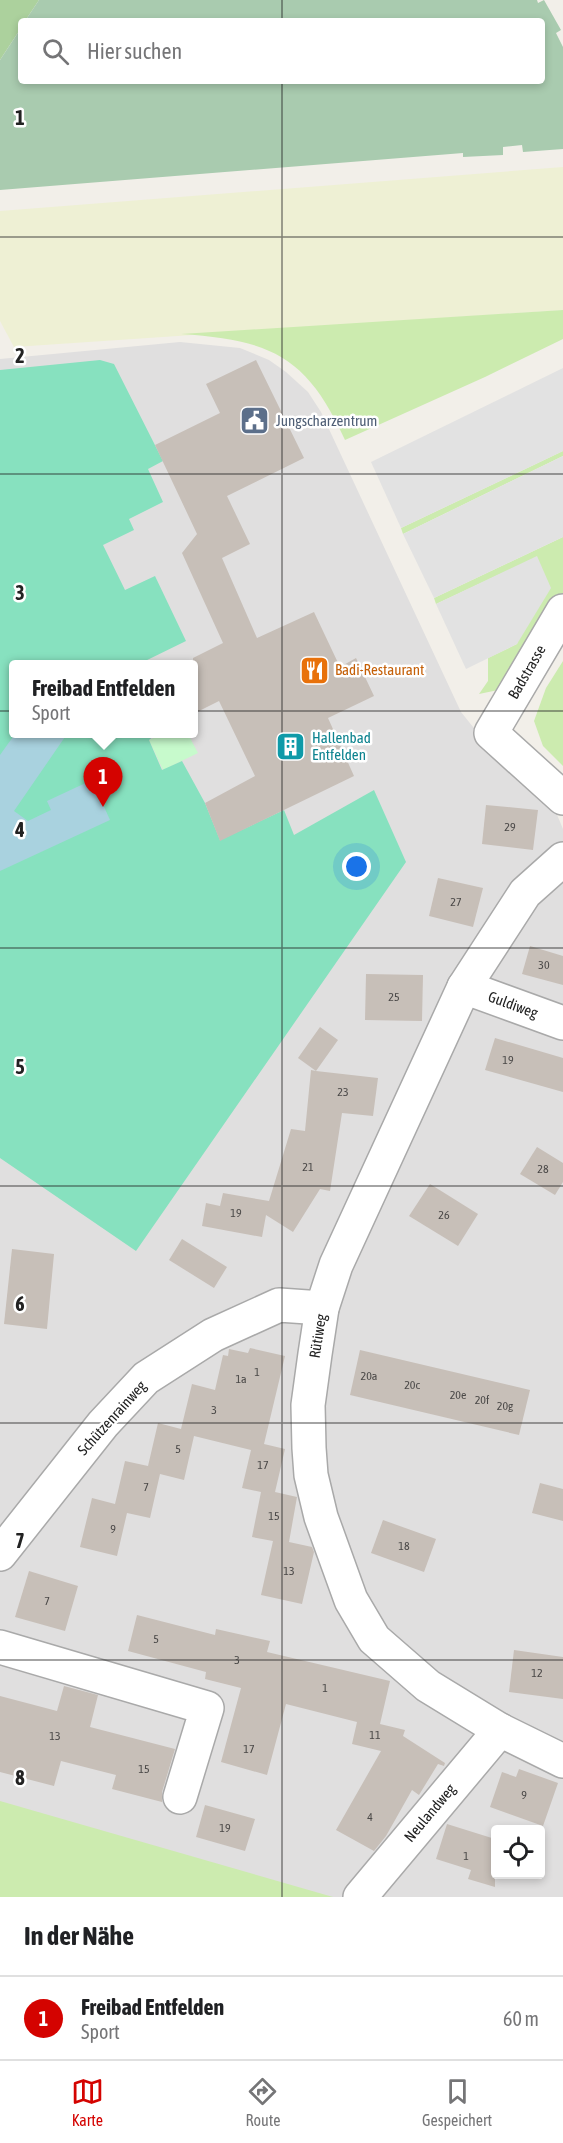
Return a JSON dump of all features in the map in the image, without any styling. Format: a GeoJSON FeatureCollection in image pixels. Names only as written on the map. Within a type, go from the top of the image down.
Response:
{"type":"FeatureCollection","features":[{"type":"Feature","properties":{"kind":"street","name":"Badstrasse"},"geometry":{"type":"LineString","coordinates":[[563,611],[491,733],[563,798]]}},
{"type":"Feature","properties":{"kind":"street","name":"Rütiweg"},"geometry":{"type":"LineString","coordinates":[[563,859],[525,892],[464,987],[336,1265],[322,1308],[308,1405],[311,1474],[321,1517],[351,1600],[374,1639],[420,1680],[500,1730],[563,1761]]}},
{"type":"Feature","properties":{"kind":"street","name":"Guldiweg"},"geometry":{"type":"LineString","coordinates":[[464,987],[563,1023]]}},
{"type":"Feature","properties":{"kind":"street","name":"Schützenrainweg"},"geometry":{"type":"LineString","coordinates":[[0,1554],[103,1424],[146,1378],[213,1335],[279,1305],[322,1308]]}},
{"type":"Feature","properties":{"kind":"street"},"geometry":{"type":"LineString","coordinates":[[0,1647],[207,1708],[180,1797]]}},
{"type":"Feature","properties":{"kind":"street","name":"Neulandweg"},"geometry":{"type":"LineString","coordinates":[[360,1897],[500,1730]]}},
{"type":"Feature","properties":{"kind":"shaded area"},"geometry":{"type":"Polygon","coordinates":[[[180,342],[240,348],[269,360],[286,372],[308,392],[321,412],[461,712],[498,758],[553,805],[563,829],[563,1897],[0,1897],[0,359],[180,342]]]}},
{"type":"Feature","properties":{"kind":"shaded area"},"geometry":{"type":"Polygon","coordinates":[[[563,368],[563,451],[401,528],[371,462],[563,368]]]}},
{"type":"Feature","properties":{"kind":"shaded area"},"geometry":{"type":"Polygon","coordinates":[[[563,456],[563,537],[434,598],[403,534],[563,456]]]}},
{"type":"Feature","properties":{"kind":"shaded area"},"geometry":{"type":"Polygon","coordinates":[[[537,556],[551,588],[517,644],[466,669],[436,604],[537,556]]]}},
{"type":"Feature","properties":{"kind":"green space"},"geometry":{"type":"Polygon","coordinates":[[[0,0],[39,0],[27,18],[18,18],[18,33],[0,60],[0,0]]]}},
{"type":"Feature","properties":{"kind":"green space"},"geometry":{"type":"Polygon","coordinates":[[[39,0],[537,0],[538,3],[544,0],[561,30],[556,33],[563,47],[563,149],[523,152],[522,145],[503,147],[503,155],[463,157],[463,153],[0,190],[0,60],[18,33],[18,84],[545,84],[545,18],[27,18],[39,0]]]}},
{"type":"Feature","properties":{"kind":"green space"},"geometry":{"type":"Polygon","coordinates":[[[563,167],[563,310],[14,347],[0,321],[0,211],[563,167]]]}},
{"type":"Feature","properties":{"kind":"green space"},"geometry":{"type":"Polygon","coordinates":[[[563,310],[563,339],[345,440],[316,389],[300,371],[282,358],[262,348],[239,341],[181,334],[563,310]]]}},
{"type":"Feature","properties":{"kind":"green space"},"geometry":{"type":"Polygon","coordinates":[[[100,360],[114,364],[163,461],[148,469],[163,502],[129,519],[134,530],[103,545],[125,590],[155,576],[186,641],[147,660],[9,660],[9,738],[151,738],[149,740],[162,770],[182,761],[205,803],[220,840],[284,810],[294,835],[374,790],[406,862],[136,1251],[0,1158],[0,370],[100,360]]]}},
{"type":"Feature","properties":{"kind":"green space"},"geometry":{"type":"Polygon","coordinates":[[[563,451],[563,456],[403,534],[401,528],[563,451]]]}},
{"type":"Feature","properties":{"kind":"green space"},"geometry":{"type":"Polygon","coordinates":[[[563,537],[563,593],[503,689],[479,694],[488,681],[488,658],[517,644],[537,557],[436,604],[434,598],[563,537]]]}},
{"type":"Feature","properties":{"kind":"green space"},"geometry":{"type":"Polygon","coordinates":[[[563,661],[563,766],[543,746],[534,721],[546,688],[563,661]]]}},
{"type":"Feature","properties":{"kind":"green space"},"geometry":{"type":"Polygon","coordinates":[[[190,738],[198,753],[163,770],[149,740],[190,738]]]}},
{"type":"Feature","properties":{"kind":"green space"},"geometry":{"type":"Polygon","coordinates":[[[0,1801],[333,1897],[0,1897],[0,1801]]]}},
{"type":"Feature","properties":{"kind":"water"},"geometry":{"type":"Polygon","coordinates":[[[12,738],[64,738],[14,811],[28,821],[51,810],[47,801],[92,780],[110,820],[0,871],[0,755],[12,738]]]}},
{"type":"Feature","properties":{"kind":"building"},"geometry":{"type":"Polygon","coordinates":[[[256,360],[304,458],[227,496],[250,544],[222,558],[257,638],[314,612],[340,667],[356,658],[374,696],[328,718],[354,776],[220,841],[205,803],[255,776],[219,701],[198,712],[198,660],[193,660],[193,658],[223,643],[182,553],[197,534],[155,445],[220,413],[206,384],[256,360]]]}},
{"type":"Feature","properties":{"kind":"building"},"geometry":{"type":"Polygon","coordinates":[[[486,805],[538,810],[533,850],[482,844],[486,805]]]}},
{"type":"Feature","properties":{"kind":"building"},"geometry":{"type":"Polygon","coordinates":[[[438,878],[483,888],[473,927],[429,916],[438,878]]]}},
{"type":"Feature","properties":{"kind":"building"},"geometry":{"type":"Polygon","coordinates":[[[530,946],[563,956],[563,985],[522,974],[530,946]]]}},
{"type":"Feature","properties":{"kind":"building"},"geometry":{"type":"Polygon","coordinates":[[[366,974],[423,975],[422,1021],[365,1020],[366,974]]]}},
{"type":"Feature","properties":{"kind":"building"},"geometry":{"type":"Polygon","coordinates":[[[320,1027],[338,1040],[316,1071],[298,1058],[320,1027]]]}},
{"type":"Feature","properties":{"kind":"building"},"geometry":{"type":"Polygon","coordinates":[[[495,1038],[563,1058],[563,1092],[485,1070],[495,1038]]]}},
{"type":"Feature","properties":{"kind":"building"},"geometry":{"type":"Polygon","coordinates":[[[311,1070],[378,1078],[373,1116],[342,1113],[330,1191],[320,1189],[293,1232],[266,1215],[262,1237],[202,1226],[206,1203],[220,1206],[223,1193],[269,1201],[291,1129],[305,1131],[311,1070]]]}},
{"type":"Feature","properties":{"kind":"building"},"geometry":{"type":"Polygon","coordinates":[[[537,1147],[563,1163],[563,1182],[555,1195],[520,1174],[537,1147]]]}},
{"type":"Feature","properties":{"kind":"building"},"geometry":{"type":"Polygon","coordinates":[[[430,1184],[478,1214],[458,1246],[409,1216],[430,1184]]]}},
{"type":"Feature","properties":{"kind":"building"},"geometry":{"type":"Polygon","coordinates":[[[182,1239],[227,1267],[214,1288],[169,1260],[182,1239]]]}},
{"type":"Feature","properties":{"kind":"building"},"geometry":{"type":"Polygon","coordinates":[[[12,1249],[54,1254],[47,1329],[4,1324],[12,1249]]]}},
{"type":"Feature","properties":{"kind":"building"},"geometry":{"type":"Polygon","coordinates":[[[250,1348],[285,1356],[264,1444],[285,1449],[275,1492],[297,1497],[289,1542],[312,1547],[314,1552],[302,1604],[261,1595],[273,1541],[252,1537],[261,1492],[242,1488],[251,1450],[194,1436],[184,1480],[160,1474],[150,1518],[127,1513],[117,1556],[80,1547],[92,1498],[115,1504],[125,1461],[148,1466],[158,1423],[181,1429],[192,1384],[215,1390],[223,1355],[228,1356],[229,1349],[248,1353],[250,1348]]]}},
{"type":"Feature","properties":{"kind":"building"},"geometry":{"type":"Polygon","coordinates":[[[360,1350],[530,1390],[519,1435],[350,1395],[360,1350]]]}},
{"type":"Feature","properties":{"kind":"building"},"geometry":{"type":"Polygon","coordinates":[[[540,1483],[563,1489],[563,1521],[532,1513],[540,1483]]]}},
{"type":"Feature","properties":{"kind":"building"},"geometry":{"type":"Polygon","coordinates":[[[383,1520],[436,1539],[424,1572],[371,1553],[383,1520]]]}},
{"type":"Feature","properties":{"kind":"building"},"geometry":{"type":"Polygon","coordinates":[[[29,1571],[78,1586],[65,1631],[15,1617],[29,1571]]]}},
{"type":"Feature","properties":{"kind":"building"},"geometry":{"type":"Polygon","coordinates":[[[137,1615],[215,1635],[216,1629],[270,1641],[267,1652],[390,1681],[380,1724],[405,1730],[403,1736],[445,1763],[444,1766],[438,1764],[419,1795],[412,1790],[386,1836],[374,1851],[336,1830],[381,1751],[352,1744],[357,1722],[286,1704],[267,1775],[221,1762],[241,1688],[205,1679],[206,1672],[128,1651],[137,1615]]]}},
{"type":"Feature","properties":{"kind":"building"},"geometry":{"type":"Polygon","coordinates":[[[514,1650],[563,1657],[563,1699],[509,1692],[514,1650]]]}},
{"type":"Feature","properties":{"kind":"building"},"geometry":{"type":"Polygon","coordinates":[[[64,1686],[98,1695],[90,1727],[175,1749],[162,1792],[162,1802],[112,1789],[116,1775],[61,1761],[54,1786],[0,1772],[0,1696],[57,1711],[64,1686]]]}},
{"type":"Feature","properties":{"kind":"building"},"geometry":{"type":"Polygon","coordinates":[[[519,1769],[558,1783],[543,1825],[490,1807],[502,1772],[516,1777],[519,1769]]]}},
{"type":"Feature","properties":{"kind":"building"},"geometry":{"type":"Polygon","coordinates":[[[205,1805],[255,1819],[245,1851],[196,1837],[205,1805]]]}},
{"type":"Feature","properties":{"kind":"building"},"geometry":{"type":"Polygon","coordinates":[[[447,1824],[491,1838],[491,1879],[495,1879],[495,1887],[468,1879],[471,1870],[436,1859],[447,1824]]]}},
{"type":"Feature","properties":{"kind":"place","name":"Jungscharzentrum"},"geometry":{"type":"Point","coordinates":[255,421]}},
{"type":"Feature","properties":{"kind":"place","name":"Badi-Restaurant"},"geometry":{"type":"Point","coordinates":[314,670]}},
{"type":"Feature","properties":{"kind":"place","name":"Hallenbad Entfelden"},"geometry":{"type":"Point","coordinates":[291,747]}},
{"type":"Feature","properties":{"kind":"place","name":"Freibad Entfelden"},"geometry":{"type":"Point","coordinates":[103,807]}}]}
